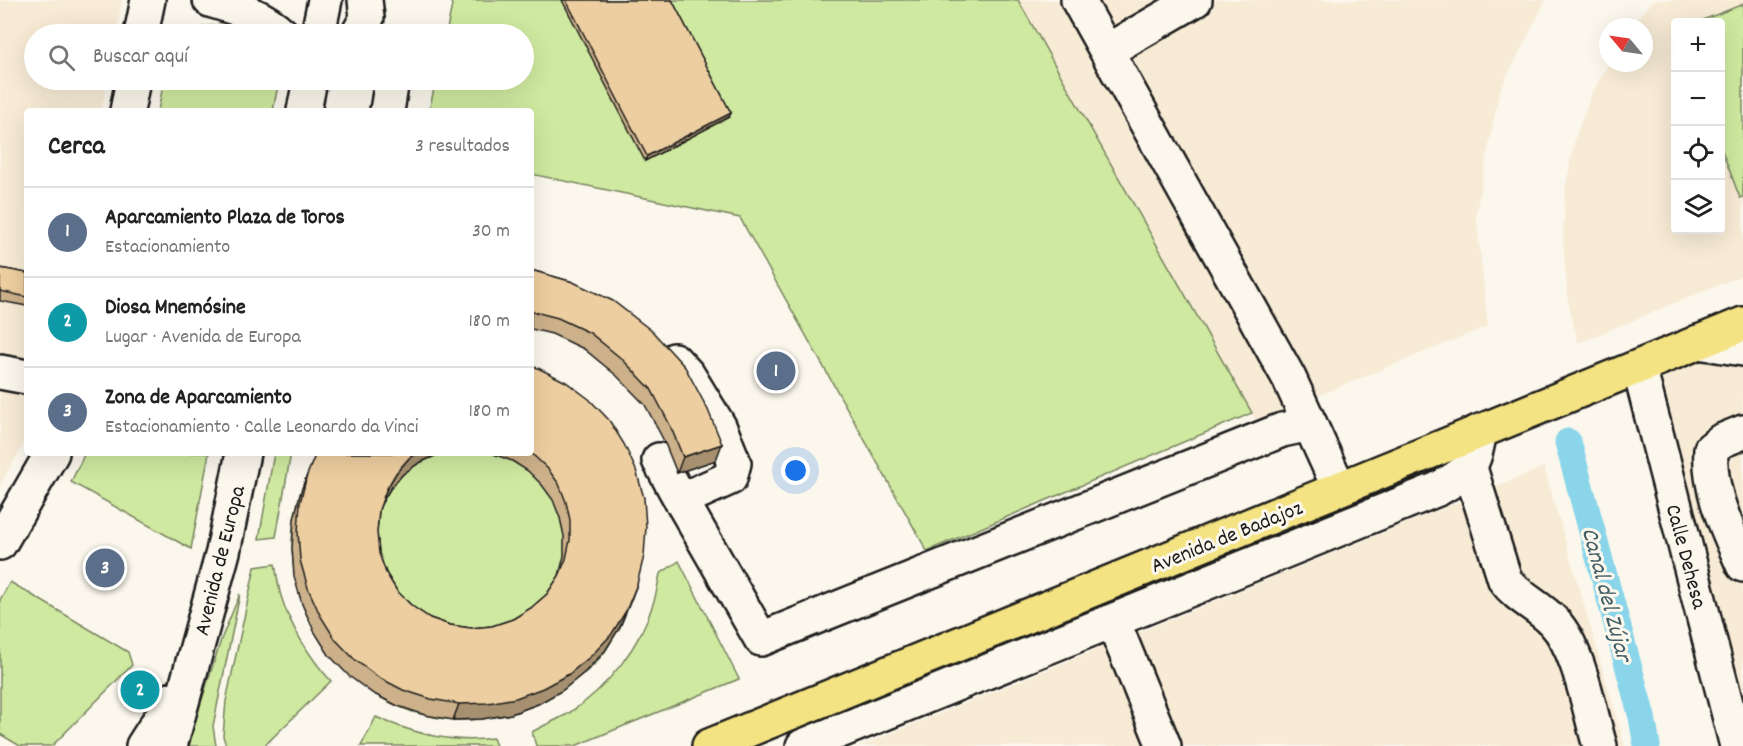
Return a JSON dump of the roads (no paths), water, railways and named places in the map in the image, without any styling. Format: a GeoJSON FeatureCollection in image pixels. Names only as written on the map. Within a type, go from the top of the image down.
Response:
{"type":"FeatureCollection","features":[{"type":"Feature","properties":{"kind":"main road","name":"Avenida de Badajoz"},"geometry":{"type":"LineString","coordinates":[[709,746],[1743,324]]}},
{"type":"Feature","properties":{"kind":"street"},"geometry":{"type":"LineString","coordinates":[[143,24],[148,0]]}},
{"type":"Feature","properties":{"kind":"street"},"geometry":{"type":"LineString","coordinates":[[210,0],[248,12],[269,24]]}},
{"type":"Feature","properties":{"kind":"street"},"geometry":{"type":"LineString","coordinates":[[320,24],[325,0]]}},
{"type":"Feature","properties":{"kind":"street"},"geometry":{"type":"LineString","coordinates":[[1078,0],[1289,378],[1340,488]]}},
{"type":"Feature","properties":{"kind":"street"},"geometry":{"type":"LineString","coordinates":[[1107,51],[1196,0]]}},
{"type":"Feature","properties":{"kind":"street"},"geometry":{"type":"LineString","coordinates":[[128,108],[131,90]]}},
{"type":"Feature","properties":{"kind":"street"},"geometry":{"type":"LineString","coordinates":[[387,108],[390,90]]}},
{"type":"Feature","properties":{"kind":"street"},"geometry":{"type":"LineString","coordinates":[[652,336],[688,375],[719,426],[734,463],[730,478],[681,500]]}},
{"type":"Feature","properties":{"kind":"street"},"geometry":{"type":"LineString","coordinates":[[1698,342],[1743,349]]}},
{"type":"Feature","properties":{"kind":"street","name":"Calle Dehesa"},"geometry":{"type":"LineString","coordinates":[[1639,366],[1737,746]]}},
{"type":"Feature","properties":{"kind":"street"},"geometry":{"type":"LineString","coordinates":[[0,372],[24,376]]}},
{"type":"Feature","properties":{"kind":"street"},"geometry":{"type":"LineString","coordinates":[[659,460],[761,639],[1282,430],[1310,424]]}},
{"type":"Feature","properties":{"kind":"street"},"geometry":{"type":"LineString","coordinates":[[803,746],[1438,489],[1470,468],[1476,455],[1480,431]]}},
{"type":"Feature","properties":{"kind":"street"},"geometry":{"type":"LineString","coordinates":[[1743,432],[1720,441],[1711,449],[1710,463],[1712,483],[1720,510],[1743,565]]}},
{"type":"Feature","properties":{"kind":"street"},"geometry":{"type":"LineString","coordinates":[[0,543],[50,456]]}},
{"type":"Feature","properties":{"kind":"street","name":"Avenida de Europa"},"geometry":{"type":"LineString","coordinates":[[170,746],[223,552],[242,456]]}},
{"type":"Feature","properties":{"kind":"street"},"geometry":{"type":"LineString","coordinates":[[1470,468],[1505,580],[1514,591],[1553,621],[1566,639],[1575,658],[1600,746]]}},
{"type":"Feature","properties":{"kind":"street"},"geometry":{"type":"LineString","coordinates":[[1113,621],[1164,746]]}},
{"type":"Feature","properties":{"kind":"street","name":"Avenida de Europa"},"geometry":{"type":"LineString","coordinates":[[143,746],[192,666]]}},
{"type":"Feature","properties":{"kind":"waterway","name":"Canal del Zújar"},"geometry":{"type":"LineString","coordinates":[[1568,442],[1642,717],[1647,746]]}},
{"type":"Feature","properties":{"kind":"place","name":"Aparcamiento Plaza de Toros"},"geometry":{"type":"Point","coordinates":[776,371]}},
{"type":"Feature","properties":{"kind":"place","name":"Zona de Aparcamiento"},"geometry":{"type":"Point","coordinates":[105,568]}},
{"type":"Feature","properties":{"kind":"place","name":"Diosa Mnemósine"},"geometry":{"type":"Point","coordinates":[140,690]}}]}
